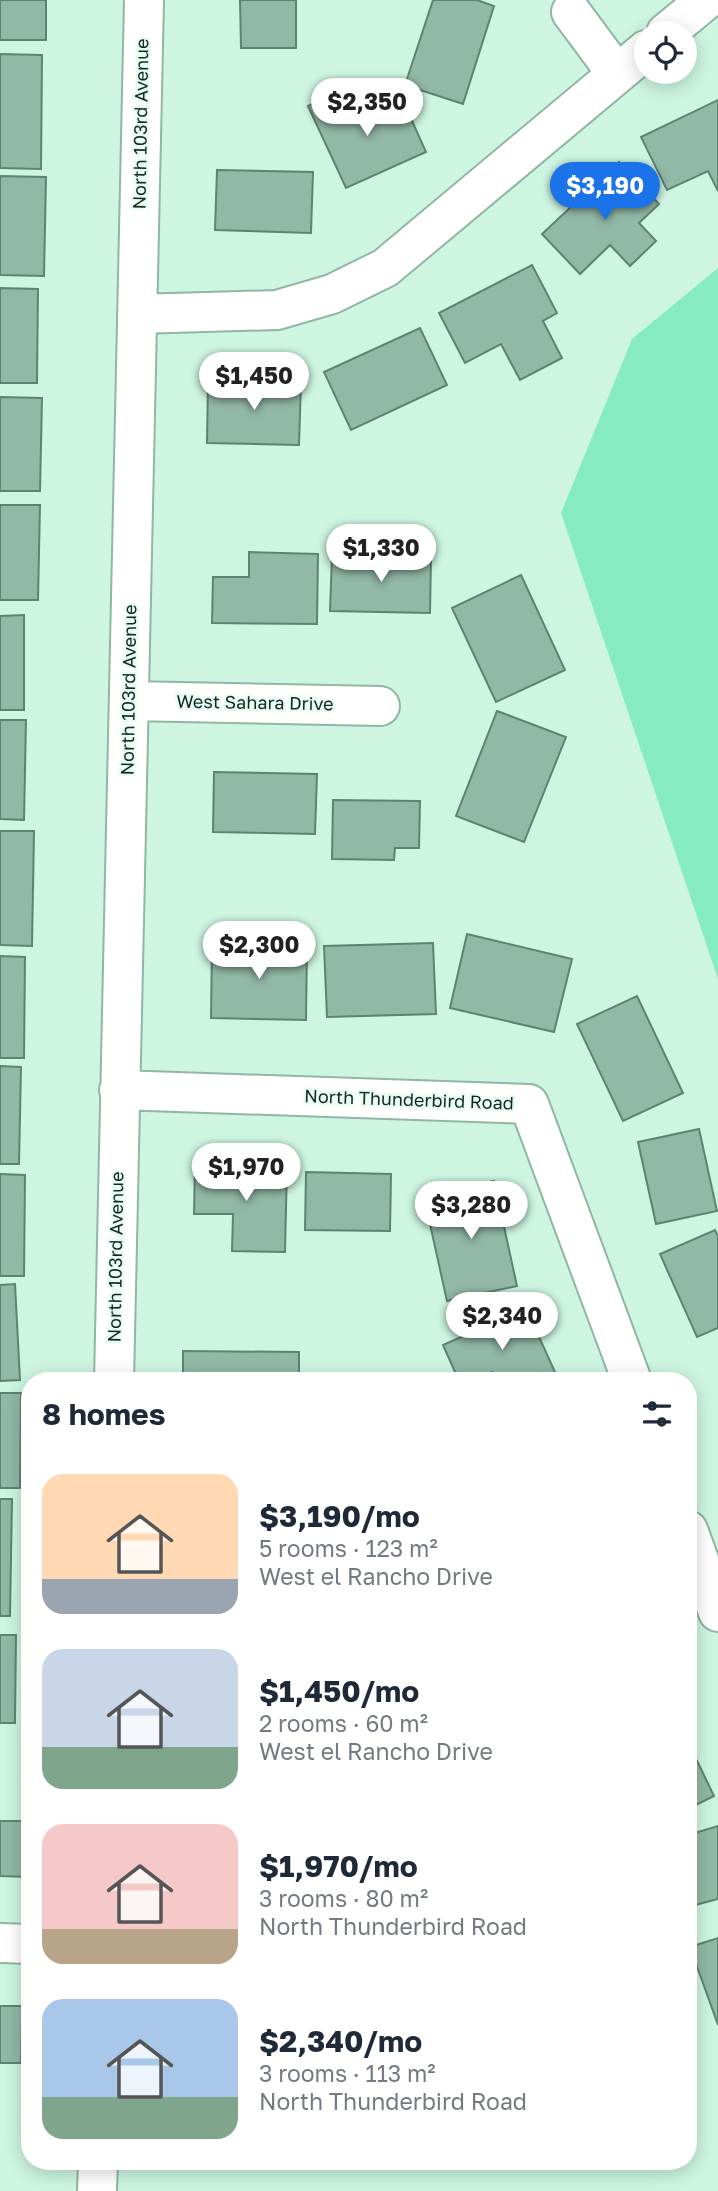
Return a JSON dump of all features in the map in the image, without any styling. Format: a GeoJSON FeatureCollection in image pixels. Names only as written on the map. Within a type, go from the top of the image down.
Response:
{"type":"FeatureCollection","features":[{"type":"Feature","properties":{"kind":"street","name":"North 103rd Avenue"},"geometry":{"type":"LineString","coordinates":[[114,1372],[144,0]]}},
{"type":"Feature","properties":{"kind":"street"},"geometry":{"type":"LineString","coordinates":[[681,21],[706,0]]}},
{"type":"Feature","properties":{"kind":"street"},"geometry":{"type":"LineString","coordinates":[[137,314],[277,310],[332,294],[385,268],[631,62],[571,12]]}},
{"type":"Feature","properties":{"kind":"street","name":"West Sahara Drive"},"geometry":{"type":"LineString","coordinates":[[129,701],[380,706]]}},
{"type":"Feature","properties":{"kind":"street","name":"North Thunderbird Road"},"geometry":{"type":"LineString","coordinates":[[119,1090],[529,1104],[629,1372]]}},
{"type":"Feature","properties":{"kind":"street"},"geometry":{"type":"LineString","coordinates":[[697,1555],[718,1612]]}},
{"type":"Feature","properties":{"kind":"street"},"geometry":{"type":"LineString","coordinates":[[0,1943],[21,1944]]}},
{"type":"Feature","properties":{"kind":"street"},"geometry":{"type":"LineString","coordinates":[[97,2191],[98,2170]]}},
{"type":"Feature","properties":{"kind":"green space"},"geometry":{"type":"Polygon","coordinates":[[[718,268],[718,979],[561,513],[632,339],[718,268]]]}},
{"type":"Feature","properties":{"kind":"building"},"geometry":{"type":"Polygon","coordinates":[[[0,0],[46,0],[46,40],[0,40],[0,0]]]}},
{"type":"Feature","properties":{"kind":"building"},"geometry":{"type":"Polygon","coordinates":[[[240,0],[296,0],[296,48],[241,48],[240,0]]]}},
{"type":"Feature","properties":{"kind":"building"},"geometry":{"type":"Polygon","coordinates":[[[433,0],[477,0],[494,6],[463,104],[405,85],[433,0]]]}},
{"type":"Feature","properties":{"kind":"building"},"geometry":{"type":"Polygon","coordinates":[[[0,54],[42,55],[41,169],[0,168],[0,54]]]}},
{"type":"Feature","properties":{"kind":"building"},"geometry":{"type":"Polygon","coordinates":[[[334,94],[346,121],[401,96],[426,152],[346,188],[308,106],[334,94]]]}},
{"type":"Feature","properties":{"kind":"building"},"geometry":{"type":"Polygon","coordinates":[[[718,100],[718,191],[708,171],[667,190],[641,137],[718,100]]]}},
{"type":"Feature","properties":{"kind":"building"},"geometry":{"type":"Polygon","coordinates":[[[619,162],[659,204],[639,223],[656,241],[630,266],[610,245],[580,274],[542,234],[619,162]]]}},
{"type":"Feature","properties":{"kind":"building"},"geometry":{"type":"Polygon","coordinates":[[[217,170],[313,172],[311,233],[215,230],[217,170]]]}},
{"type":"Feature","properties":{"kind":"building"},"geometry":{"type":"Polygon","coordinates":[[[0,176],[46,177],[44,276],[0,275],[0,176]]]}},
{"type":"Feature","properties":{"kind":"building"},"geometry":{"type":"Polygon","coordinates":[[[532,265],[557,313],[543,321],[562,358],[520,380],[501,344],[465,363],[439,313],[532,265]]]}},
{"type":"Feature","properties":{"kind":"building"},"geometry":{"type":"Polygon","coordinates":[[[0,288],[38,289],[37,383],[0,383],[0,288]]]}},
{"type":"Feature","properties":{"kind":"building"},"geometry":{"type":"Polygon","coordinates":[[[420,328],[447,385],[351,430],[324,372],[420,328]]]}},
{"type":"Feature","properties":{"kind":"building"},"geometry":{"type":"Polygon","coordinates":[[[208,380],[301,382],[299,445],[207,443],[208,380]]]}},
{"type":"Feature","properties":{"kind":"building"},"geometry":{"type":"Polygon","coordinates":[[[0,397],[42,398],[40,491],[0,491],[0,397]]]}},
{"type":"Feature","properties":{"kind":"building"},"geometry":{"type":"Polygon","coordinates":[[[0,505],[40,505],[38,600],[0,600],[0,505]]]}},
{"type":"Feature","properties":{"kind":"building"},"geometry":{"type":"Polygon","coordinates":[[[249,552],[318,554],[317,624],[212,623],[213,577],[249,577],[249,552]]]}},
{"type":"Feature","properties":{"kind":"building"},"geometry":{"type":"Polygon","coordinates":[[[332,555],[431,558],[430,613],[330,611],[332,555]]]}},
{"type":"Feature","properties":{"kind":"building"},"geometry":{"type":"Polygon","coordinates":[[[521,575],[565,670],[496,702],[452,608],[521,575]]]}},
{"type":"Feature","properties":{"kind":"building"},"geometry":{"type":"Polygon","coordinates":[[[24,615],[24,710],[0,710],[0,616],[24,615]]]}},
{"type":"Feature","properties":{"kind":"building"},"geometry":{"type":"Polygon","coordinates":[[[497,711],[566,737],[524,842],[456,816],[497,711]]]}},
{"type":"Feature","properties":{"kind":"building"},"geometry":{"type":"Polygon","coordinates":[[[0,720],[26,720],[24,820],[0,819],[0,720]]]}},
{"type":"Feature","properties":{"kind":"building"},"geometry":{"type":"Polygon","coordinates":[[[214,772],[317,774],[315,834],[213,832],[214,772]]]}},
{"type":"Feature","properties":{"kind":"building"},"geometry":{"type":"Polygon","coordinates":[[[333,800],[420,801],[419,848],[395,848],[394,860],[332,859],[333,800]]]}},
{"type":"Feature","properties":{"kind":"building"},"geometry":{"type":"Polygon","coordinates":[[[0,831],[34,831],[32,946],[0,945],[0,831]]]}},
{"type":"Feature","properties":{"kind":"building"},"geometry":{"type":"Polygon","coordinates":[[[467,934],[572,959],[554,1032],[450,1008],[467,934]]]}},
{"type":"Feature","properties":{"kind":"building"},"geometry":{"type":"Polygon","coordinates":[[[212,941],[307,943],[306,1020],[211,1018],[212,941]]]}},
{"type":"Feature","properties":{"kind":"building"},"geometry":{"type":"Polygon","coordinates":[[[433,943],[436,1014],[327,1017],[324,946],[433,943]]]}},
{"type":"Feature","properties":{"kind":"building"},"geometry":{"type":"Polygon","coordinates":[[[0,956],[25,957],[24,1058],[0,1058],[0,956]]]}},
{"type":"Feature","properties":{"kind":"building"},"geometry":{"type":"Polygon","coordinates":[[[637,996],[683,1093],[623,1121],[577,1024],[637,996]]]}},
{"type":"Feature","properties":{"kind":"building"},"geometry":{"type":"Polygon","coordinates":[[[0,1066],[21,1067],[19,1164],[0,1164],[0,1066]]]}},
{"type":"Feature","properties":{"kind":"building"},"geometry":{"type":"Polygon","coordinates":[[[699,1129],[717,1211],[656,1224],[638,1142],[699,1129]]]}},
{"type":"Feature","properties":{"kind":"building"},"geometry":{"type":"Polygon","coordinates":[[[195,1164],[287,1166],[285,1252],[232,1251],[233,1214],[194,1214],[195,1164]]]}},
{"type":"Feature","properties":{"kind":"building"},"geometry":{"type":"Polygon","coordinates":[[[306,1172],[391,1174],[390,1231],[305,1230],[306,1172]]]}},
{"type":"Feature","properties":{"kind":"building"},"geometry":{"type":"Polygon","coordinates":[[[0,1174],[25,1175],[24,1276],[0,1276],[0,1174]]]}},
{"type":"Feature","properties":{"kind":"building"},"geometry":{"type":"Polygon","coordinates":[[[494,1181],[517,1286],[447,1301],[424,1197],[494,1181]]]}},
{"type":"Feature","properties":{"kind":"building"},"geometry":{"type":"Polygon","coordinates":[[[715,1230],[718,1236],[718,1328],[697,1337],[660,1254],[715,1230]]]}},
{"type":"Feature","properties":{"kind":"building"},"geometry":{"type":"Polygon","coordinates":[[[15,1284],[20,1380],[0,1381],[0,1285],[15,1284]]]}},
{"type":"Feature","properties":{"kind":"building"},"geometry":{"type":"Polygon","coordinates":[[[526,1308],[555,1372],[455,1372],[443,1345],[526,1308]]]}},
{"type":"Feature","properties":{"kind":"building"},"geometry":{"type":"Polygon","coordinates":[[[183,1351],[299,1352],[299,1372],[183,1372],[183,1351]]]}},
{"type":"Feature","properties":{"kind":"building"},"geometry":{"type":"Polygon","coordinates":[[[0,1393],[21,1393],[20,1488],[0,1488],[0,1393]]]}},
{"type":"Feature","properties":{"kind":"building"},"geometry":{"type":"Polygon","coordinates":[[[0,1499],[12,1499],[10,1616],[0,1616],[0,1499]]]}},
{"type":"Feature","properties":{"kind":"building"},"geometry":{"type":"Polygon","coordinates":[[[0,1635],[16,1635],[15,1723],[0,1723],[0,1635]]]}},
{"type":"Feature","properties":{"kind":"building"},"geometry":{"type":"Polygon","coordinates":[[[697,1761],[714,1796],[697,1804],[697,1761]]]}},
{"type":"Feature","properties":{"kind":"building"},"geometry":{"type":"Polygon","coordinates":[[[0,1821],[21,1821],[21,1877],[0,1876],[0,1821]]]}},
{"type":"Feature","properties":{"kind":"building"},"geometry":{"type":"Polygon","coordinates":[[[718,1826],[718,1899],[697,1905],[697,1832],[718,1826]]]}},
{"type":"Feature","properties":{"kind":"building"},"geometry":{"type":"Polygon","coordinates":[[[718,1938],[718,2025],[697,1966],[697,1945],[718,1938]]]}},
{"type":"Feature","properties":{"kind":"building"},"geometry":{"type":"Polygon","coordinates":[[[0,2006],[21,2006],[21,2063],[0,2063],[0,2006]]]}}]}
